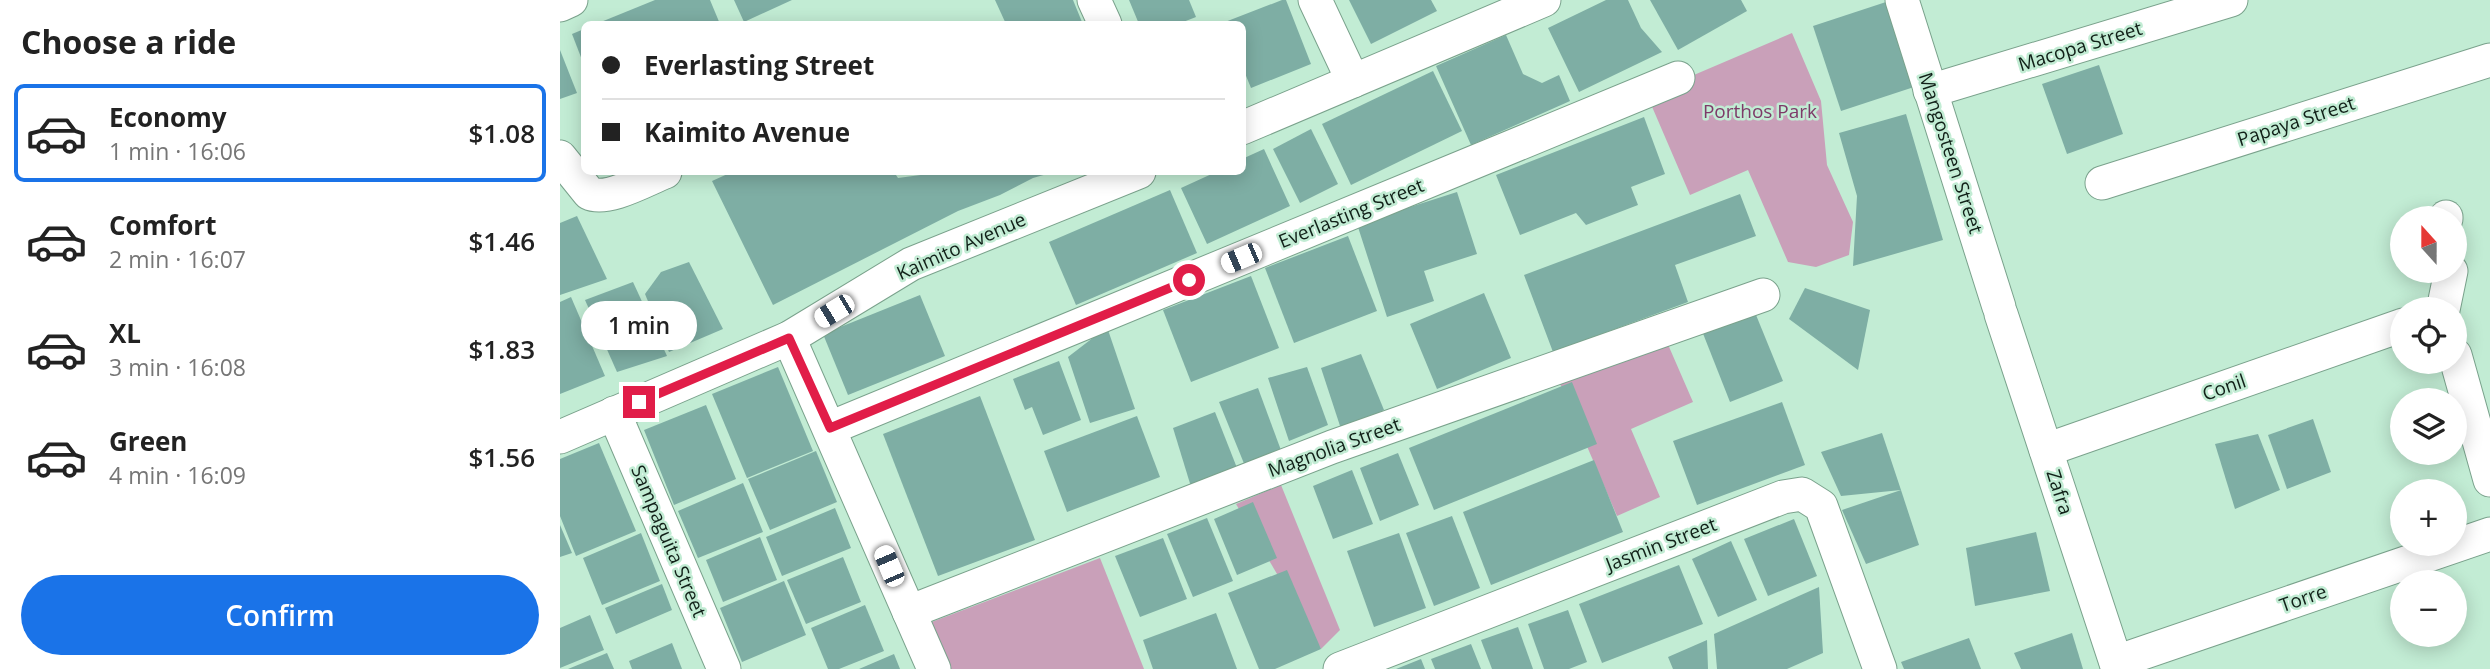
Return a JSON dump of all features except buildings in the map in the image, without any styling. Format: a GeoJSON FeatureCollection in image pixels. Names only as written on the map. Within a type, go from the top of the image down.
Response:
{"type":"FeatureCollection","features":[{"type":"Feature","properties":{"kind":"street"},"geometry":{"type":"LineString","coordinates":[[560,5],[572,0]]}},
{"type":"Feature","properties":{"kind":"street"},"geometry":{"type":"LineString","coordinates":[[1094,0],[1104,21]]}},
{"type":"Feature","properties":{"kind":"street"},"geometry":{"type":"LineString","coordinates":[[1315,0],[1353,81]]}},
{"type":"Feature","properties":{"kind":"street","name":"Mangosteen Street"},"geometry":{"type":"LineString","coordinates":[[1902,0],[2000,311]]}},
{"type":"Feature","properties":{"kind":"street","name":"Macopa Street"},"geometry":{"type":"LineString","coordinates":[[1930,91],[2231,0]]}},
{"type":"Feature","properties":{"kind":"street"},"geometry":{"type":"LineString","coordinates":[[1246,126],[1541,1]]}},
{"type":"Feature","properties":{"kind":"street","name":"Papaya Street"},"geometry":{"type":"LineString","coordinates":[[2102,183],[2490,60]]}},
{"type":"Feature","properties":{"kind":"street","name":"Everlasting Street"},"geometry":{"type":"LineString","coordinates":[[830,428],[1678,78]]}},
{"type":"Feature","properties":{"kind":"street"},"geometry":{"type":"LineString","coordinates":[[560,157],[589,193],[595,196],[606,195],[657,175]]}},
{"type":"Feature","properties":{"kind":"street","name":"Kaimito Avenue"},"geometry":{"type":"LineString","coordinates":[[560,437],[789,338],[911,264],[1132,175]]}},
{"type":"Feature","properties":{"kind":"street","name":"Magnolia Street"},"geometry":{"type":"LineString","coordinates":[[909,612],[1332,447],[1763,295]]}},
{"type":"Feature","properties":{"kind":"street","name":"Zafra"},"geometry":{"type":"LineString","coordinates":[[2000,311],[2117,665]]}},
{"type":"Feature","properties":{"kind":"street","name":"Conil"},"geometry":{"type":"LineString","coordinates":[[2046,450],[2390,330]]}},
{"type":"Feature","properties":{"kind":"street"},"geometry":{"type":"LineString","coordinates":[[789,338],[934,669]]}},
{"type":"Feature","properties":{"kind":"street"},"geometry":{"type":"LineString","coordinates":[[2460,374],[2490,480]]}},
{"type":"Feature","properties":{"kind":"street","name":"Sampaguita Street"},"geometry":{"type":"LineString","coordinates":[[614,413],[724,669]]}},
{"type":"Feature","properties":{"kind":"street","name":"Jasmin Street"},"geometry":{"type":"LineString","coordinates":[[1349,667],[1783,497],[1802,494],[1821,506],[1880,669]]}},
{"type":"Feature","properties":{"kind":"street","name":"Torre"},"geometry":{"type":"LineString","coordinates":[[2117,665],[2490,534]]}},
{"type":"Feature","properties":{"kind":"green space","name":"Porthos Park"},"geometry":{"type":"Polygon","coordinates":[[[1792,33],[1821,101],[1827,165],[1853,222],[1849,255],[1816,267],[1788,262],[1748,170],[1690,195],[1647,95],[1792,33]]]}},
{"type":"Feature","properties":{"kind":"green space"},"geometry":{"type":"Polygon","coordinates":[[[1663,333],[1693,402],[1631,429],[1660,497],[1617,516],[1558,379],[1663,333]]]}},
{"type":"Feature","properties":{"kind":"green space"},"geometry":{"type":"Polygon","coordinates":[[[1281,485],[1340,630],[1321,649],[1236,504],[1281,485]]]}},
{"type":"Feature","properties":{"kind":"green space"},"geometry":{"type":"Polygon","coordinates":[[[1100,558],[1144,669],[947,669],[929,623],[1100,558]]]}},
{"type":"Feature","properties":{"kind":"route"},"geometry":{"type":"LineString","coordinates":[[639,402],[789,338],[830,428],[1189,280]]}}]}
